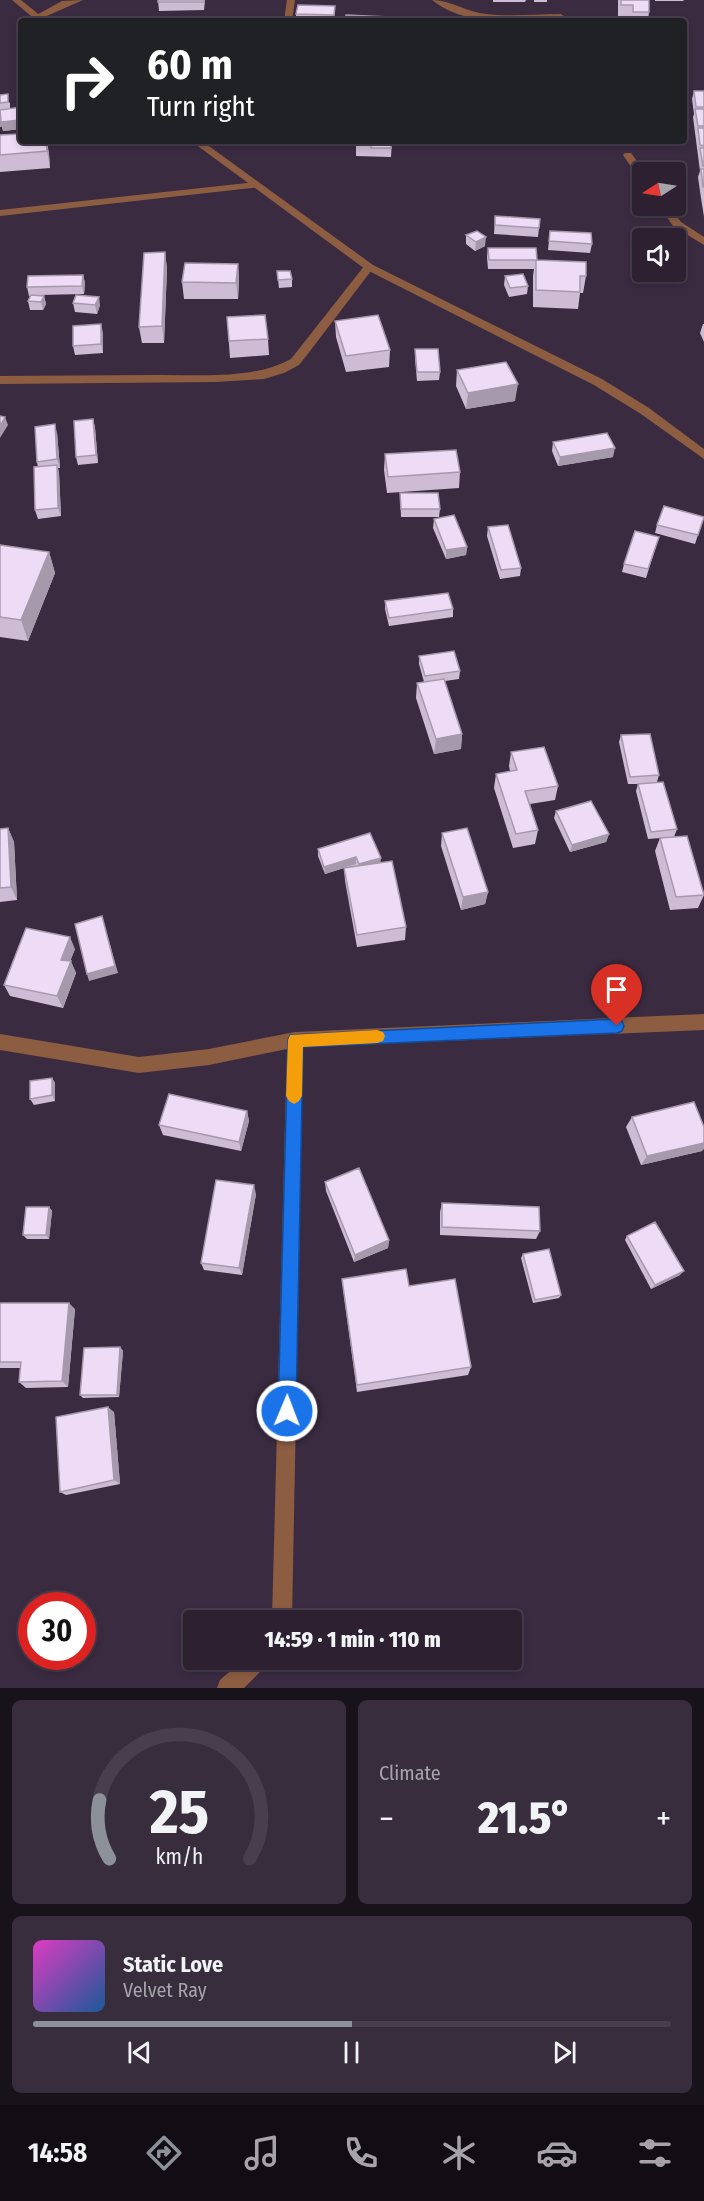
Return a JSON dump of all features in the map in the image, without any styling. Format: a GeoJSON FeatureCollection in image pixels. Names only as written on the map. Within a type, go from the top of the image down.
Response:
{"type":"FeatureCollection","features":[{"type":"Feature","properties":{"kind":"street"},"geometry":{"type":"LineString","coordinates":[[16,0],[39,18]]}},
{"type":"Feature","properties":{"kind":"street"},"geometry":{"type":"LineString","coordinates":[[42,18],[65,3],[79,0]]}},
{"type":"Feature","properties":{"kind":"street"},"geometry":{"type":"LineString","coordinates":[[288,18],[291,0]]}},
{"type":"Feature","properties":{"kind":"street"},"geometry":{"type":"LineString","coordinates":[[436,0],[463,12],[484,17],[561,17]]}},
{"type":"Feature","properties":{"kind":"street"},"geometry":{"type":"LineString","coordinates":[[200,144],[369,267],[598,382],[645,411],[704,455]]}},
{"type":"Feature","properties":{"kind":"street"},"geometry":{"type":"LineString","coordinates":[[628,155],[633,162]]}},
{"type":"Feature","properties":{"kind":"street"},"geometry":{"type":"LineString","coordinates":[[0,213],[256,185]]}},
{"type":"Feature","properties":{"kind":"street"},"geometry":{"type":"LineString","coordinates":[[671,216],[677,224],[704,242]]}},
{"type":"Feature","properties":{"kind":"street"},"geometry":{"type":"LineString","coordinates":[[0,380],[216,378],[264,375],[295,362],[369,267]]}},
{"type":"Feature","properties":{"kind":"street"},"geometry":{"type":"LineString","coordinates":[[0,1042],[139,1065],[209,1057],[295,1040],[704,1023]]}},
{"type":"Feature","properties":{"kind":"street"},"geometry":{"type":"LineString","coordinates":[[282,1610],[295,1040]]}},
{"type":"Feature","properties":{"kind":"street"},"geometry":{"type":"LineString","coordinates":[[228,1688],[247,1670]]}},
{"type":"Feature","properties":{"kind":"building"},"geometry":{"type":"Polygon","coordinates":[[[158,0],[204,0],[204,2],[158,2],[158,0]]]}},
{"type":"Feature","properties":{"kind":"building"},"geometry":{"type":"Polygon","coordinates":[[[621,0],[649,0],[649,12],[633,12],[633,5],[621,5],[621,0]]]}},
{"type":"Feature","properties":{"kind":"building"},"geometry":{"type":"Polygon","coordinates":[[[298,5],[335,6],[334,15],[296,14],[298,5]]]}},
{"type":"Feature","properties":{"kind":"building"},"geometry":{"type":"Polygon","coordinates":[[[346,15],[389,17],[389,18],[346,18],[346,15]]]}},
{"type":"Feature","properties":{"kind":"building"},"geometry":{"type":"Polygon","coordinates":[[[694,91],[704,91],[704,107],[696,107],[694,91]]]}},
{"type":"Feature","properties":{"kind":"building"},"geometry":{"type":"Polygon","coordinates":[[[8,94],[8,102],[0,103],[0,95],[8,94]]]}},
{"type":"Feature","properties":{"kind":"building"},"geometry":{"type":"Polygon","coordinates":[[[18,107],[18,120],[1,122],[0,110],[18,107]]]}},
{"type":"Feature","properties":{"kind":"building"},"geometry":{"type":"Polygon","coordinates":[[[695,109],[704,109],[704,126],[698,126],[695,109]]]}},
{"type":"Feature","properties":{"kind":"building"},"geometry":{"type":"Polygon","coordinates":[[[698,128],[704,128],[704,146],[700,145],[698,128]]]}},
{"type":"Feature","properties":{"kind":"building"},"geometry":{"type":"Polygon","coordinates":[[[18,134],[18,144],[46,144],[47,151],[0,155],[0,135],[18,134]]]}},
{"type":"Feature","properties":{"kind":"building"},"geometry":{"type":"Polygon","coordinates":[[[371,144],[392,144],[391,148],[371,148],[371,144]]]}},
{"type":"Feature","properties":{"kind":"building"},"geometry":{"type":"Polygon","coordinates":[[[700,148],[704,148],[704,166],[703,166],[700,148]]]}},
{"type":"Feature","properties":{"kind":"building"},"geometry":{"type":"Polygon","coordinates":[[[701,169],[704,169],[704,187],[703,187],[701,169]]]}},
{"type":"Feature","properties":{"kind":"building"},"geometry":{"type":"Polygon","coordinates":[[[495,216],[540,219],[539,228],[495,225],[495,216]]]}},
{"type":"Feature","properties":{"kind":"building"},"geometry":{"type":"Polygon","coordinates":[[[477,231],[486,237],[476,242],[466,235],[477,231]]]}},
{"type":"Feature","properties":{"kind":"building"},"geometry":{"type":"Polygon","coordinates":[[[550,231],[591,233],[592,244],[549,241],[550,231]]]}},
{"type":"Feature","properties":{"kind":"building"},"geometry":{"type":"Polygon","coordinates":[[[488,248],[536,248],[537,260],[489,260],[488,248]]]}},
{"type":"Feature","properties":{"kind":"building"},"geometry":{"type":"Polygon","coordinates":[[[165,252],[162,326],[139,327],[144,253],[165,252]]]}},
{"type":"Feature","properties":{"kind":"building"},"geometry":{"type":"Polygon","coordinates":[[[536,260],[586,262],[586,276],[580,276],[580,292],[536,290],[536,260]]]}},
{"type":"Feature","properties":{"kind":"building"},"geometry":{"type":"Polygon","coordinates":[[[185,263],[238,264],[236,283],[182,282],[185,263]]]}},
{"type":"Feature","properties":{"kind":"building"},"geometry":{"type":"Polygon","coordinates":[[[277,271],[290,271],[292,279],[278,280],[277,271]]]}},
{"type":"Feature","properties":{"kind":"building"},"geometry":{"type":"Polygon","coordinates":[[[523,274],[528,286],[510,288],[505,276],[523,274]]]}},
{"type":"Feature","properties":{"kind":"building"},"geometry":{"type":"Polygon","coordinates":[[[83,275],[82,286],[27,287],[28,276],[83,275]]]}},
{"type":"Feature","properties":{"kind":"building"},"geometry":{"type":"Polygon","coordinates":[[[31,295],[44,296],[41,302],[28,301],[31,295]]]}},
{"type":"Feature","properties":{"kind":"building"},"geometry":{"type":"Polygon","coordinates":[[[76,295],[99,297],[95,305],[73,303],[76,295]]]}},
{"type":"Feature","properties":{"kind":"building"},"geometry":{"type":"Polygon","coordinates":[[[265,315],[268,339],[229,341],[227,317],[265,315]]]}},
{"type":"Feature","properties":{"kind":"building"},"geometry":{"type":"Polygon","coordinates":[[[378,315],[390,350],[346,356],[335,321],[378,315]]]}},
{"type":"Feature","properties":{"kind":"building"},"geometry":{"type":"Polygon","coordinates":[[[101,324],[101,344],[73,346],[73,326],[101,324]]]}},
{"type":"Feature","properties":{"kind":"building"},"geometry":{"type":"Polygon","coordinates":[[[415,349],[438,349],[440,372],[417,372],[415,349]]]}},
{"type":"Feature","properties":{"kind":"building"},"geometry":{"type":"Polygon","coordinates":[[[506,362],[518,384],[468,393],[457,370],[506,362]]]}},
{"type":"Feature","properties":{"kind":"building"},"geometry":{"type":"Polygon","coordinates":[[[0,416],[5,417],[0,426],[0,416]]]}},
{"type":"Feature","properties":{"kind":"building"},"geometry":{"type":"Polygon","coordinates":[[[93,419],[96,455],[76,457],[74,421],[93,419]]]}},
{"type":"Feature","properties":{"kind":"building"},"geometry":{"type":"Polygon","coordinates":[[[55,424],[57,459],[37,462],[35,427],[55,424]]]}},
{"type":"Feature","properties":{"kind":"building"},"geometry":{"type":"Polygon","coordinates":[[[607,433],[615,448],[560,457],[553,442],[607,433]]]}},
{"type":"Feature","properties":{"kind":"building"},"geometry":{"type":"Polygon","coordinates":[[[456,450],[460,472],[388,477],[385,454],[456,450]]]}},
{"type":"Feature","properties":{"kind":"building"},"geometry":{"type":"Polygon","coordinates":[[[57,465],[58,508],[35,510],[34,467],[57,465]]]}},
{"type":"Feature","properties":{"kind":"building"},"geometry":{"type":"Polygon","coordinates":[[[400,493],[438,493],[440,509],[401,509],[400,493]]]}},
{"type":"Feature","properties":{"kind":"building"},"geometry":{"type":"Polygon","coordinates":[[[664,506],[704,517],[698,535],[657,525],[664,506]]]}},
{"type":"Feature","properties":{"kind":"building"},"geometry":{"type":"Polygon","coordinates":[[[454,515],[467,547],[446,550],[434,519],[454,515]]]}},
{"type":"Feature","properties":{"kind":"building"},"geometry":{"type":"Polygon","coordinates":[[[508,525],[521,568],[501,570],[488,527],[508,525]]]}},
{"type":"Feature","properties":{"kind":"building"},"geometry":{"type":"Polygon","coordinates":[[[635,531],[659,537],[648,569],[624,564],[635,531]]]}},
{"type":"Feature","properties":{"kind":"building"},"geometry":{"type":"Polygon","coordinates":[[[0,545],[49,552],[21,620],[0,617],[0,545]]]}},
{"type":"Feature","properties":{"kind":"building"},"geometry":{"type":"Polygon","coordinates":[[[448,593],[453,609],[389,618],[385,601],[448,593]]]}},
{"type":"Feature","properties":{"kind":"building"},"geometry":{"type":"Polygon","coordinates":[[[454,651],[460,671],[425,676],[419,656],[454,651]]]}},
{"type":"Feature","properties":{"kind":"building"},"geometry":{"type":"Polygon","coordinates":[[[444,679],[462,734],[436,739],[417,683],[444,679]]]}},
{"type":"Feature","properties":{"kind":"building"},"geometry":{"type":"Polygon","coordinates":[[[650,734],[659,775],[630,777],[621,735],[650,734]]]}},
{"type":"Feature","properties":{"kind":"building"},"geometry":{"type":"Polygon","coordinates":[[[544,747],[558,786],[525,791],[538,830],[516,834],[496,774],[517,770],[511,752],[544,747]]]}},
{"type":"Feature","properties":{"kind":"building"},"geometry":{"type":"Polygon","coordinates":[[[663,782],[677,829],[651,832],[638,784],[663,782]]]}},
{"type":"Feature","properties":{"kind":"building"},"geometry":{"type":"Polygon","coordinates":[[[591,801],[609,834],[572,845],[556,811],[591,801]]]}},
{"type":"Feature","properties":{"kind":"building"},"geometry":{"type":"Polygon","coordinates":[[[8,828],[11,887],[0,888],[0,829],[8,828]]]}},
{"type":"Feature","properties":{"kind":"building"},"geometry":{"type":"Polygon","coordinates":[[[467,828],[488,892],[463,897],[442,833],[467,828]]]}},
{"type":"Feature","properties":{"kind":"building"},"geometry":{"type":"Polygon","coordinates":[[[370,833],[381,858],[359,864],[356,857],[324,867],[318,849],[370,833]]]}},
{"type":"Feature","properties":{"kind":"building"},"geometry":{"type":"Polygon","coordinates":[[[687,836],[704,895],[676,897],[660,838],[687,836]]]}},
{"type":"Feature","properties":{"kind":"building"},"geometry":{"type":"Polygon","coordinates":[[[392,861],[406,927],[357,935],[344,868],[392,861]]]}},
{"type":"Feature","properties":{"kind":"building"},"geometry":{"type":"Polygon","coordinates":[[[102,916],[115,966],[87,974],[75,924],[102,916]]]}},
{"type":"Feature","properties":{"kind":"building"},"geometry":{"type":"Polygon","coordinates":[[[26,928],[70,937],[61,960],[71,961],[57,996],[4,985],[26,928]]]}},
{"type":"Feature","properties":{"kind":"building"},"geometry":{"type":"Polygon","coordinates":[[[52,1078],[52,1095],[30,1099],[30,1081],[52,1078]]]}},
{"type":"Feature","properties":{"kind":"building"},"geometry":{"type":"Polygon","coordinates":[[[169,1094],[247,1111],[239,1142],[159,1125],[169,1094]]]}},
{"type":"Feature","properties":{"kind":"building"},"geometry":{"type":"Polygon","coordinates":[[[694,1102],[704,1127],[704,1143],[647,1156],[632,1117],[694,1102]]]}},
{"type":"Feature","properties":{"kind":"building"},"geometry":{"type":"Polygon","coordinates":[[[359,1168],[389,1240],[355,1255],[325,1182],[359,1168]]]}},
{"type":"Feature","properties":{"kind":"building"},"geometry":{"type":"Polygon","coordinates":[[[216,1180],[254,1185],[239,1268],[201,1263],[216,1180]]]}},
{"type":"Feature","properties":{"kind":"building"},"geometry":{"type":"Polygon","coordinates":[[[442,1203],[539,1207],[540,1231],[442,1227],[442,1203]]]}},
{"type":"Feature","properties":{"kind":"building"},"geometry":{"type":"Polygon","coordinates":[[[26,1207],[49,1207],[46,1235],[23,1235],[26,1207]]]}},
{"type":"Feature","properties":{"kind":"building"},"geometry":{"type":"Polygon","coordinates":[[[655,1222],[684,1271],[655,1285],[627,1236],[655,1222]]]}},
{"type":"Feature","properties":{"kind":"building"},"geometry":{"type":"Polygon","coordinates":[[[549,1249],[561,1295],[535,1300],[523,1254],[549,1249]]]}},
{"type":"Feature","properties":{"kind":"building"},"geometry":{"type":"Polygon","coordinates":[[[406,1269],[409,1286],[455,1279],[471,1367],[357,1385],[342,1279],[406,1269]]]}},
{"type":"Feature","properties":{"kind":"building"},"geometry":{"type":"Polygon","coordinates":[[[0,1303],[69,1303],[62,1381],[19,1382],[21,1362],[0,1362],[0,1303]]]}},
{"type":"Feature","properties":{"kind":"building"},"geometry":{"type":"Polygon","coordinates":[[[120,1347],[117,1395],[80,1395],[84,1348],[120,1347]]]}},
{"type":"Feature","properties":{"kind":"building"},"geometry":{"type":"Polygon","coordinates":[[[108,1407],[114,1480],[60,1492],[56,1417],[108,1407]]]}},
{"type":"Feature","properties":{"kind":"slow traffic"},"geometry":{"type":"LineString","coordinates":[[294,1096],[295,1040],[377,1036]]}},
{"type":"Feature","properties":{"kind":"route"},"geometry":{"type":"LineString","coordinates":[[287,1411],[295,1040],[617,1026]]}}]}
